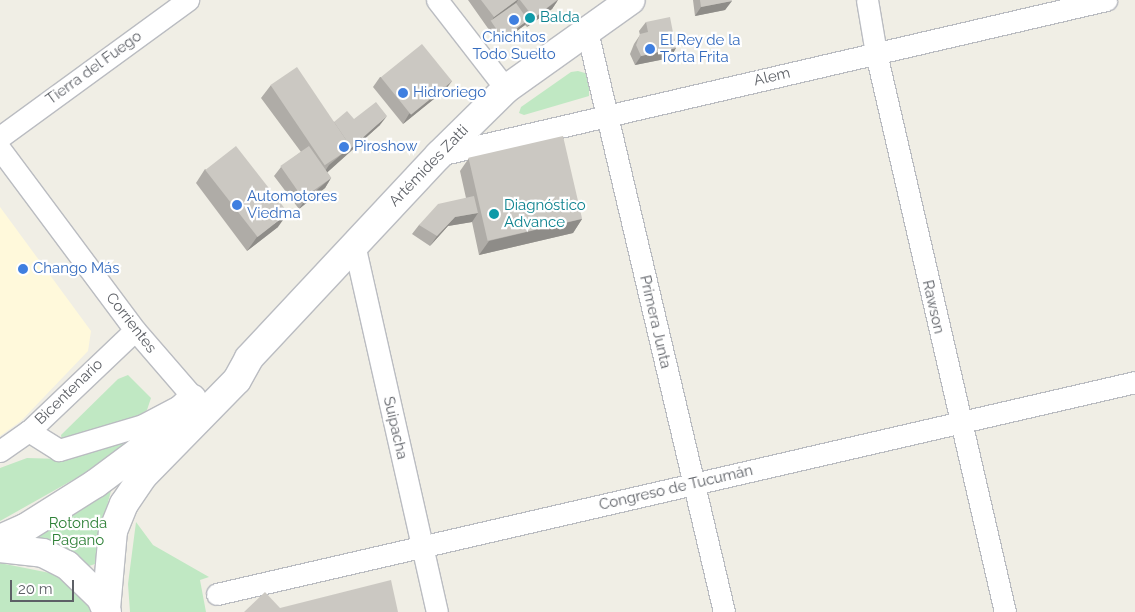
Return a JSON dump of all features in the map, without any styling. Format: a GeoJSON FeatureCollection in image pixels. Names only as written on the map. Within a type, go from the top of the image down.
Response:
{"type":"FeatureCollection","features":[{"type":"Feature","properties":{"kind":"main road","name":"Artémides Zatti"},"geometry":{"type":"LineString","coordinates":[[107,611],[113,531],[124,504],[143,476],[237,380],[249,358],[354,244],[439,155],[506,89],[630,0]]}},
{"type":"Feature","properties":{"kind":"main road","name":"Artémides Zatti"},"geometry":{"type":"LineString","coordinates":[[0,539],[25,528],[94,484],[138,452],[229,366],[249,358]]}},
{"type":"Feature","properties":{"kind":"main road"},"geometry":{"type":"LineString","coordinates":[[0,548],[43,553],[67,566],[97,593],[107,611]]}},
{"type":"Feature","properties":{"kind":"street","name":"Tierra del Fuego"},"geometry":{"type":"LineString","coordinates":[[0,137],[188,0]]}},
{"type":"Feature","properties":{"kind":"street"},"geometry":{"type":"LineString","coordinates":[[438,0],[506,89]]}},
{"type":"Feature","properties":{"kind":"street","name":"Rawson"},"geometry":{"type":"LineString","coordinates":[[867,0],[876,54],[959,423],[1005,612]]}},
{"type":"Feature","properties":{"kind":"street","name":"Alem"},"geometry":{"type":"LineString","coordinates":[[439,155],[1106,0]]}},
{"type":"Feature","properties":{"kind":"street","name":"Primera Junta"},"geometry":{"type":"LineString","coordinates":[[587,31],[724,612]]}},
{"type":"Feature","properties":{"kind":"street","name":"Corrientes"},"geometry":{"type":"LineString","coordinates":[[0,149],[135,330],[194,398]]}},
{"type":"Feature","properties":{"kind":"street","name":"Suipacha"},"geometry":{"type":"LineString","coordinates":[[354,244],[437,612]]}},
{"type":"Feature","properties":{"kind":"street","name":"Bicentenario"},"geometry":{"type":"LineString","coordinates":[[0,451],[29,431],[135,330]]}},
{"type":"Feature","properties":{"kind":"street","name":"Congreso de Tucumán"},"geometry":{"type":"LineString","coordinates":[[217,594],[1135,382]]}},
{"type":"Feature","properties":{"kind":"street"},"geometry":{"type":"LineString","coordinates":[[29,431],[59,450],[143,425],[194,398]]}},
{"type":"Feature","properties":{"kind":"shaded area","name":"Chango Más"},"geometry":{"type":"Polygon","coordinates":[[[0,207],[91,331],[88,351],[21,421],[0,436],[0,207]]]}},
{"type":"Feature","properties":{"kind":"green space"},"geometry":{"type":"Polygon","coordinates":[[[571,72],[585,73],[589,78],[589,96],[524,115],[519,113],[521,107],[571,72]]]}},
{"type":"Feature","properties":{"kind":"green space"},"geometry":{"type":"Polygon","coordinates":[[[128,375],[151,398],[147,410],[135,419],[62,442],[61,435],[118,379],[128,375]]]}},
{"type":"Feature","properties":{"kind":"green space"},"geometry":{"type":"Polygon","coordinates":[[[122,440],[124,446],[87,472],[0,521],[0,468],[27,458],[62,459],[122,440]]]}},
{"type":"Feature","properties":{"kind":"green space","name":"Rotonda Pagano"},"geometry":{"type":"Polygon","coordinates":[[[108,489],[111,491],[97,543],[98,563],[89,566],[73,554],[32,538],[108,489]]]}},
{"type":"Feature","properties":{"kind":"green space"},"geometry":{"type":"Polygon","coordinates":[[[136,522],[153,545],[209,577],[200,580],[206,612],[130,612],[128,584],[136,522]]]}},
{"type":"Feature","properties":{"kind":"green space","name":"Rotonda Pagano"},"geometry":{"type":"Polygon","coordinates":[[[0,563],[60,575],[89,601],[94,612],[0,612],[0,563]]]}},
{"type":"Feature","properties":{"kind":"building"},"geometry":{"type":"Polygon","coordinates":[[[481,0],[517,0],[494,17],[481,0]]]}},
{"type":"Feature","properties":{"kind":"building"},"geometry":{"type":"Polygon","coordinates":[[[520,0],[557,0],[534,18],[520,0]]]}},
{"type":"Feature","properties":{"kind":"building"},"geometry":{"type":"Polygon","coordinates":[[[700,0],[732,0],[732,1],[701,7],[700,0]]]}},
{"type":"Feature","properties":{"kind":"building"},"geometry":{"type":"Polygon","coordinates":[[[516,3],[528,20],[503,38],[491,21],[516,3]]]}},
{"type":"Feature","properties":{"kind":"building","name":"El Rey de la Torta Frita"},"geometry":{"type":"Polygon","coordinates":[[[670,17],[676,48],[641,56],[636,45],[640,34],[648,32],[646,22],[670,17]]]}},
{"type":"Feature","properties":{"kind":"building"},"geometry":{"type":"Polygon","coordinates":[[[422,44],[452,81],[411,115],[381,77],[422,44]]]}},
{"type":"Feature","properties":{"kind":"building"},"geometry":{"type":"Polygon","coordinates":[[[297,67],[351,147],[325,165],[270,85],[297,67]]]}},
{"type":"Feature","properties":{"kind":"building"},"geometry":{"type":"Polygon","coordinates":[[[376,102],[387,116],[348,151],[351,147],[334,122],[347,111],[354,119],[376,102]]]}},
{"type":"Feature","properties":{"kind":"building"},"geometry":{"type":"Polygon","coordinates":[[[563,136],[582,219],[488,241],[468,158],[563,136]]]}},
{"type":"Feature","properties":{"kind":"building"},"geometry":{"type":"Polygon","coordinates":[[[236,146],[288,213],[258,237],[205,170],[236,146]]]}},
{"type":"Feature","properties":{"kind":"building"},"geometry":{"type":"Polygon","coordinates":[[[309,146],[331,178],[303,198],[280,166],[309,146]]]}},
{"type":"Feature","properties":{"kind":"building"},"geometry":{"type":"Polygon","coordinates":[[[474,196],[478,213],[455,217],[437,236],[419,225],[438,204],[474,196]]]}},
{"type":"Feature","properties":{"kind":"building"},"geometry":{"type":"Polygon","coordinates":[[[391,580],[398,612],[244,612],[265,592],[280,608],[391,580]]]}},
{"type":"Feature","properties":{"kind":"place","name":"Balda"},"geometry":{"type":"Point","coordinates":[530,18]}},
{"type":"Feature","properties":{"kind":"place","name":"Chichitos Todo Suelto"},"geometry":{"type":"Point","coordinates":[514,20]}},
{"type":"Feature","properties":{"kind":"place","name":"El Rey de la Torta Frita"},"geometry":{"type":"Point","coordinates":[650,49]}},
{"type":"Feature","properties":{"kind":"place","name":"Hidroriego"},"geometry":{"type":"Point","coordinates":[403,93]}},
{"type":"Feature","properties":{"kind":"place","name":"Piroshow"},"geometry":{"type":"Point","coordinates":[344,147]}},
{"type":"Feature","properties":{"kind":"place","name":"Automotores Viedma"},"geometry":{"type":"Point","coordinates":[237,205]}},
{"type":"Feature","properties":{"kind":"place","name":"Diagnóstico Advance"},"geometry":{"type":"Point","coordinates":[494,214]}},
{"type":"Feature","properties":{"kind":"place","name":"Chango Más"},"geometry":{"type":"Point","coordinates":[23,269]}}]}
